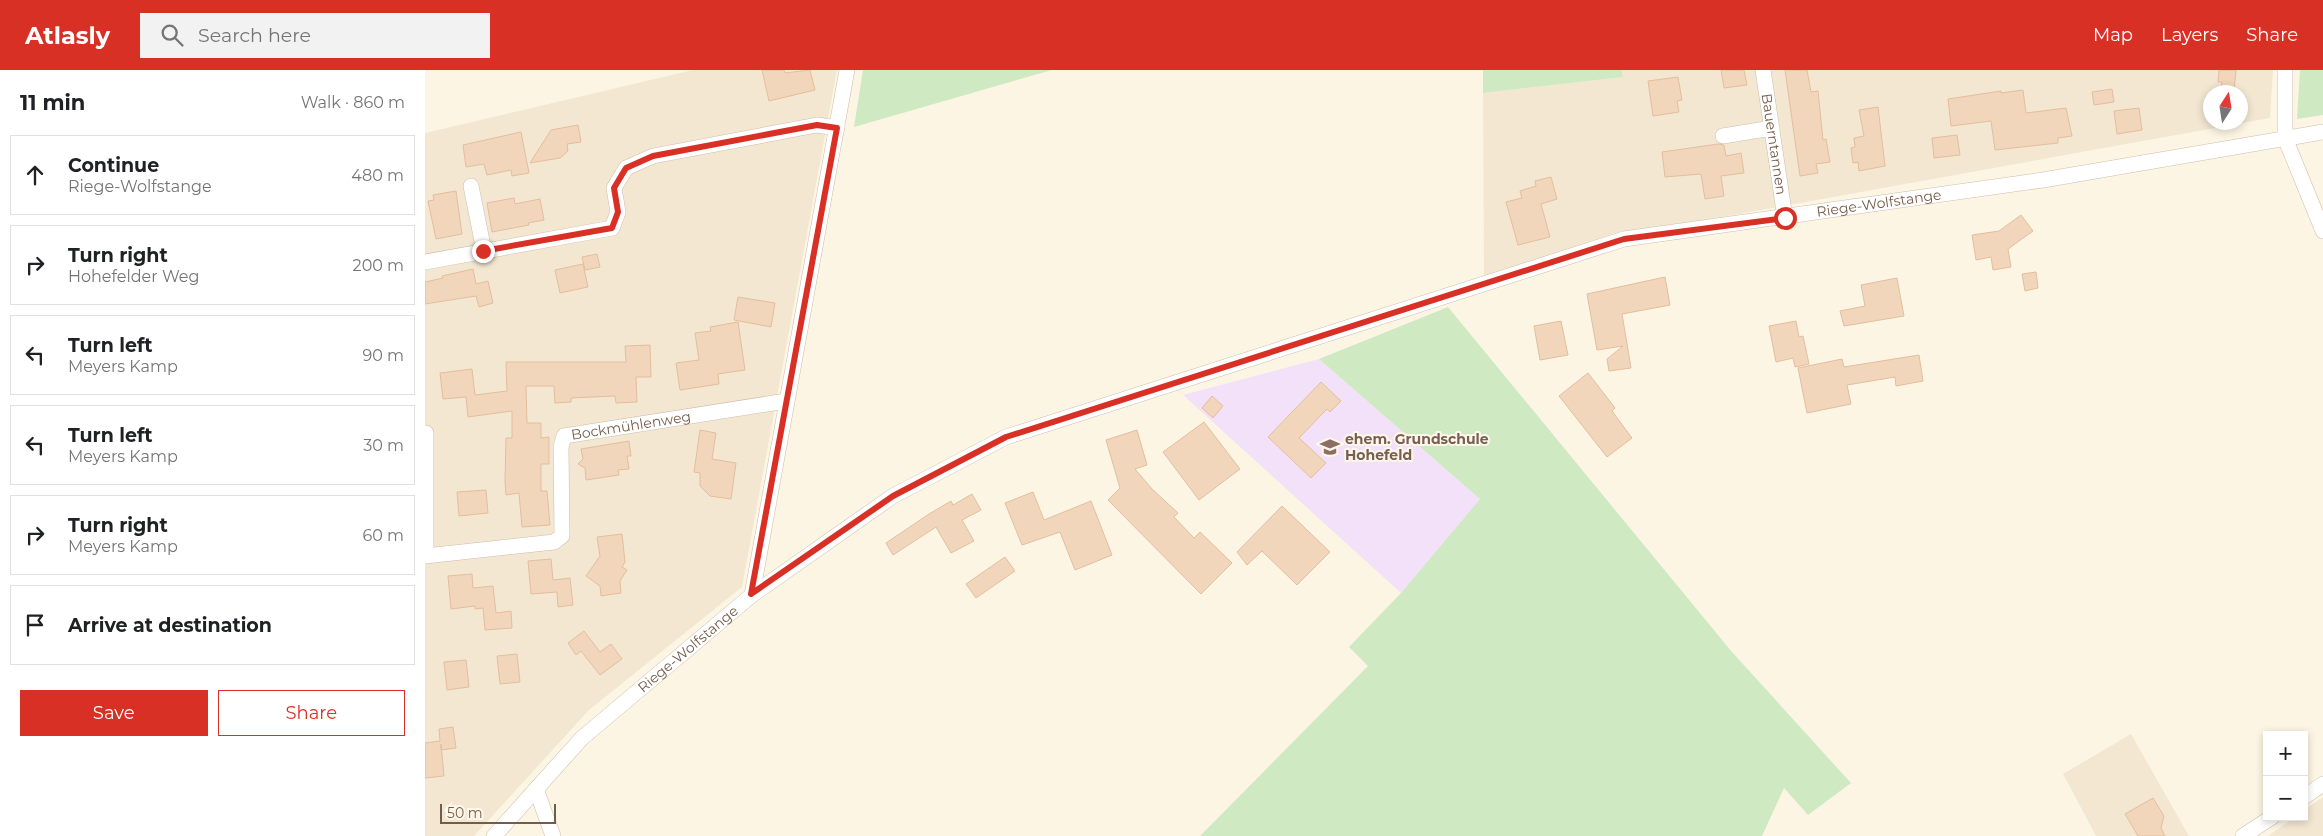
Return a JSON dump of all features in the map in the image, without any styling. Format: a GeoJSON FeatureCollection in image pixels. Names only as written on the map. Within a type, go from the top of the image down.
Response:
{"type":"FeatureCollection","features":[{"type":"Feature","properties":{"kind":"street"},"geometry":{"type":"LineString","coordinates":[[751,594],[847,70]]}},
{"type":"Feature","properties":{"kind":"street","name":"Bauerntannen"},"geometry":{"type":"LineString","coordinates":[[1763,70],[1785,218]]}},
{"type":"Feature","properties":{"kind":"street"},"geometry":{"type":"LineString","coordinates":[[2285,70],[2285,138],[2323,231]]}},
{"type":"Feature","properties":{"kind":"street"},"geometry":{"type":"LineString","coordinates":[[425,262],[612,228],[618,212],[614,188],[626,168],[653,156],[817,125],[837,128]]}},
{"type":"Feature","properties":{"kind":"street"},"geometry":{"type":"LineString","coordinates":[[1723,136],[1772,128]]}},
{"type":"Feature","properties":{"kind":"street","name":"Riege-Wolfstange"},"geometry":{"type":"LineString","coordinates":[[495,836],[582,738],[751,594],[893,496],[1006,437],[1624,239],[1785,218],[2043,180],[2323,132]]}},
{"type":"Feature","properties":{"kind":"street"},"geometry":{"type":"LineString","coordinates":[[471,186],[483,251]]}},
{"type":"Feature","properties":{"kind":"street","name":"Bockmühlenweg"},"geometry":{"type":"LineString","coordinates":[[425,555],[502,549],[554,542],[562,536],[561,446],[564,436],[786,401]]}},
{"type":"Feature","properties":{"kind":"street"},"geometry":{"type":"LineString","coordinates":[[425,555],[426,433]]}},
{"type":"Feature","properties":{"kind":"street"},"geometry":{"type":"LineString","coordinates":[[2308,794],[2323,784]]}},
{"type":"Feature","properties":{"kind":"street"},"geometry":{"type":"LineString","coordinates":[[536,789],[553,836]]}},
{"type":"Feature","properties":{"kind":"street"},"geometry":{"type":"LineString","coordinates":[[2243,836],[2266,821]]}},
{"type":"Feature","properties":{"kind":"shaded area"},"geometry":{"type":"Polygon","coordinates":[[[693,70],[837,70],[742,587],[589,710],[474,836],[425,836],[425,133],[693,70]]]}},
{"type":"Feature","properties":{"kind":"shaded area"},"geometry":{"type":"Polygon","coordinates":[[[1622,70],[2273,70],[2270,118],[2248,122],[2248,85],[2203,85],[2204,130],[1639,232],[1484,277],[1483,93],[1623,77],[1622,70]]]}},
{"type":"Feature","properties":{"kind":"shaded area","name":"ehem. Grundschule Hohefeld"},"geometry":{"type":"Polygon","coordinates":[[[1319,359],[1480,499],[1401,593],[1183,395],[1319,359]]]}},
{"type":"Feature","properties":{"kind":"shaded area"},"geometry":{"type":"Polygon","coordinates":[[[2131,734],[2189,836],[2096,836],[2063,774],[2131,734]]]}},
{"type":"Feature","properties":{"kind":"shaded area"},"geometry":{"type":"Polygon","coordinates":[[[2323,797],[2323,836],[2268,836],[2289,821],[2308,821],[2308,807],[2323,797]]]}},
{"type":"Feature","properties":{"kind":"green space"},"geometry":{"type":"Polygon","coordinates":[[[863,70],[1052,70],[854,127],[863,70]]]}},
{"type":"Feature","properties":{"kind":"green space"},"geometry":{"type":"Polygon","coordinates":[[[1483,70],[1622,70],[1623,77],[1483,93],[1483,70]]]}},
{"type":"Feature","properties":{"kind":"green space"},"geometry":{"type":"Polygon","coordinates":[[[2300,70],[2323,70],[2323,115],[2297,119],[2300,70]]]}},
{"type":"Feature","properties":{"kind":"green space"},"geometry":{"type":"Polygon","coordinates":[[[1448,307],[1732,652],[1851,783],[1808,815],[1784,788],[1762,836],[1200,836],[1368,666],[1349,647],[1401,593],[1480,499],[1319,359],[1448,307]]]}},
{"type":"Feature","properties":{"kind":"building"},"geometry":{"type":"Polygon","coordinates":[[[762,70],[784,70],[785,73],[810,70],[815,90],[769,101],[762,70]]]}},
{"type":"Feature","properties":{"kind":"building"},"geometry":{"type":"Polygon","coordinates":[[[1721,70],[1744,70],[1747,85],[1724,88],[1721,70]]]}},
{"type":"Feature","properties":{"kind":"building"},"geometry":{"type":"Polygon","coordinates":[[[1785,70],[1807,70],[1811,92],[1818,91],[1823,140],[1826,139],[1830,162],[1816,164],[1818,173],[1800,176],[1785,70]]]}},
{"type":"Feature","properties":{"kind":"building"},"geometry":{"type":"Polygon","coordinates":[[[2219,70],[2236,70],[2235,85],[2222,85],[2222,82],[2218,82],[2219,70]]]}},
{"type":"Feature","properties":{"kind":"building"},"geometry":{"type":"Polygon","coordinates":[[[1678,77],[1682,100],[1677,101],[1679,112],[1653,116],[1648,81],[1678,77]]]}},
{"type":"Feature","properties":{"kind":"building"},"geometry":{"type":"Polygon","coordinates":[[[2112,89],[2114,102],[2094,105],[2092,92],[2112,89]]]}},
{"type":"Feature","properties":{"kind":"building"},"geometry":{"type":"Polygon","coordinates":[[[2023,90],[2026,113],[2066,108],[2072,136],[2058,138],[2058,143],[1995,150],[1991,121],[1951,126],[1948,99],[2001,91],[2001,93],[2023,90]]]}},
{"type":"Feature","properties":{"kind":"building"},"geometry":{"type":"Polygon","coordinates":[[[1878,107],[1885,166],[1859,171],[1858,162],[1853,163],[1851,148],[1855,147],[1854,138],[1864,136],[1859,110],[1878,107]]]}},
{"type":"Feature","properties":{"kind":"building"},"geometry":{"type":"Polygon","coordinates":[[[2139,108],[2142,130],[2117,134],[2114,111],[2139,108]]]}},
{"type":"Feature","properties":{"kind":"building"},"geometry":{"type":"Polygon","coordinates":[[[578,125],[581,142],[567,144],[568,151],[560,158],[530,163],[551,130],[578,125]]]}},
{"type":"Feature","properties":{"kind":"building"},"geometry":{"type":"Polygon","coordinates":[[[521,132],[529,173],[512,176],[511,170],[487,175],[484,164],[466,167],[463,145],[521,132]]]}},
{"type":"Feature","properties":{"kind":"building"},"geometry":{"type":"Polygon","coordinates":[[[1957,135],[1960,155],[1934,158],[1932,138],[1957,135]]]}},
{"type":"Feature","properties":{"kind":"building"},"geometry":{"type":"Polygon","coordinates":[[[1718,144],[1724,145],[1726,156],[1741,153],[1744,173],[1721,176],[1724,196],[1705,199],[1701,174],[1665,177],[1662,152],[1718,144]]]}},
{"type":"Feature","properties":{"kind":"building"},"geometry":{"type":"Polygon","coordinates":[[[1551,177],[1557,199],[1541,204],[1550,237],[1518,245],[1506,202],[1522,198],[1520,191],[1536,186],[1535,181],[1551,177]]]}},
{"type":"Feature","properties":{"kind":"building"},"geometry":{"type":"Polygon","coordinates":[[[456,191],[462,234],[436,239],[428,201],[434,200],[433,195],[456,191]]]}},
{"type":"Feature","properties":{"kind":"building"},"geometry":{"type":"Polygon","coordinates":[[[514,198],[515,204],[540,199],[544,220],[492,232],[487,203],[514,198]]]}},
{"type":"Feature","properties":{"kind":"building"},"geometry":{"type":"Polygon","coordinates":[[[2021,215],[2033,231],[2008,249],[2011,267],[1993,270],[1991,257],[1976,260],[1972,235],[1999,231],[2021,215]]]}},
{"type":"Feature","properties":{"kind":"building"},"geometry":{"type":"Polygon","coordinates":[[[597,254],[600,267],[585,270],[582,257],[597,254]]]}},
{"type":"Feature","properties":{"kind":"building"},"geometry":{"type":"Polygon","coordinates":[[[583,264],[588,287],[560,293],[555,270],[583,264]]]}},
{"type":"Feature","properties":{"kind":"building"},"geometry":{"type":"Polygon","coordinates":[[[473,269],[476,284],[488,281],[493,303],[479,307],[476,296],[425,304],[425,282],[473,269]]]}},
{"type":"Feature","properties":{"kind":"building"},"geometry":{"type":"Polygon","coordinates":[[[2036,272],[2038,288],[2025,291],[2022,274],[2036,272]]]}},
{"type":"Feature","properties":{"kind":"building"},"geometry":{"type":"Polygon","coordinates":[[[1665,277],[1670,305],[1622,314],[1631,368],[1609,371],[1607,359],[1623,346],[1597,350],[1587,294],[1665,277]]]}},
{"type":"Feature","properties":{"kind":"building"},"geometry":{"type":"Polygon","coordinates":[[[1897,278],[1904,316],[1844,326],[1840,311],[1865,306],[1861,285],[1897,278]]]}},
{"type":"Feature","properties":{"kind":"building"},"geometry":{"type":"Polygon","coordinates":[[[738,297],[775,303],[771,327],[734,320],[738,297]]]}},
{"type":"Feature","properties":{"kind":"building"},"geometry":{"type":"Polygon","coordinates":[[[1561,321],[1568,355],[1540,360],[1534,326],[1561,321]]]}},
{"type":"Feature","properties":{"kind":"building"},"geometry":{"type":"Polygon","coordinates":[[[1796,321],[1799,337],[1803,336],[1809,364],[1795,367],[1793,358],[1776,362],[1769,326],[1796,321]]]}},
{"type":"Feature","properties":{"kind":"building"},"geometry":{"type":"Polygon","coordinates":[[[738,322],[745,370],[718,374],[719,384],[680,390],[676,363],[699,360],[695,333],[711,331],[710,327],[738,322]]]}},
{"type":"Feature","properties":{"kind":"building"},"geometry":{"type":"Polygon","coordinates":[[[650,345],[651,377],[636,377],[637,402],[616,403],[615,396],[571,398],[571,402],[555,403],[554,386],[526,386],[527,423],[541,423],[541,438],[549,437],[549,464],[541,464],[541,491],[547,491],[550,525],[522,527],[519,493],[506,495],[506,438],[512,438],[512,411],[468,417],[466,397],[443,399],[440,373],[472,369],[475,395],[507,391],[506,362],[626,362],[625,346],[650,345]]]}},
{"type":"Feature","properties":{"kind":"building"},"geometry":{"type":"Polygon","coordinates":[[[1919,355],[1923,381],[1896,386],[1895,377],[1847,385],[1851,404],[1807,413],[1798,368],[1842,359],[1844,367],[1919,355]]]}},
{"type":"Feature","properties":{"kind":"building"},"geometry":{"type":"Polygon","coordinates":[[[1588,373],[1615,408],[1612,411],[1632,438],[1607,457],[1559,396],[1588,373]]]}},
{"type":"Feature","properties":{"kind":"building"},"geometry":{"type":"Polygon","coordinates":[[[1321,382],[1341,401],[1330,412],[1327,409],[1299,438],[1326,463],[1311,478],[1268,437],[1321,382]]]}},
{"type":"Feature","properties":{"kind":"building"},"geometry":{"type":"Polygon","coordinates":[[[1212,396],[1223,406],[1213,418],[1202,408],[1212,396]]]}},
{"type":"Feature","properties":{"kind":"building"},"geometry":{"type":"Polygon","coordinates":[[[1204,422],[1240,469],[1199,500],[1163,452],[1204,422]]]}},
{"type":"Feature","properties":{"kind":"building"},"geometry":{"type":"Polygon","coordinates":[[[700,430],[716,433],[712,459],[736,463],[731,499],[710,496],[700,486],[700,473],[694,472],[700,430]]]}},
{"type":"Feature","properties":{"kind":"building"},"geometry":{"type":"Polygon","coordinates":[[[1137,430],[1147,465],[1135,469],[1152,489],[1178,513],[1174,517],[1194,538],[1200,532],[1232,563],[1201,594],[1108,500],[1120,488],[1106,440],[1137,430]]]}},
{"type":"Feature","properties":{"kind":"building"},"geometry":{"type":"Polygon","coordinates":[[[629,441],[631,456],[627,456],[629,469],[618,470],[619,475],[586,480],[585,468],[578,464],[583,459],[581,449],[629,441]]]}},
{"type":"Feature","properties":{"kind":"building"},"geometry":{"type":"Polygon","coordinates":[[[486,490],[488,513],[459,516],[457,492],[486,490]]]}},
{"type":"Feature","properties":{"kind":"building"},"geometry":{"type":"Polygon","coordinates":[[[1033,492],[1044,520],[1091,501],[1112,555],[1075,570],[1060,532],[1022,545],[1005,503],[1033,492]]]}},
{"type":"Feature","properties":{"kind":"building"},"geometry":{"type":"Polygon","coordinates":[[[972,494],[981,510],[962,520],[974,541],[951,553],[936,527],[893,555],[886,543],[951,501],[953,505],[972,494]]]}},
{"type":"Feature","properties":{"kind":"building"},"geometry":{"type":"Polygon","coordinates":[[[1282,506],[1330,552],[1297,585],[1262,551],[1247,565],[1237,552],[1282,506]]]}},
{"type":"Feature","properties":{"kind":"building"},"geometry":{"type":"Polygon","coordinates":[[[622,534],[625,562],[622,567],[627,570],[620,581],[621,593],[601,596],[600,586],[586,576],[600,556],[597,537],[622,534]]]}},
{"type":"Feature","properties":{"kind":"building"},"geometry":{"type":"Polygon","coordinates":[[[1005,557],[1015,571],[976,598],[966,584],[1005,557]]]}},
{"type":"Feature","properties":{"kind":"building"},"geometry":{"type":"Polygon","coordinates":[[[551,559],[553,580],[570,578],[573,605],[558,607],[557,592],[531,594],[528,561],[551,559]]]}},
{"type":"Feature","properties":{"kind":"building"},"geometry":{"type":"Polygon","coordinates":[[[472,574],[473,588],[493,586],[496,613],[511,611],[512,628],[485,630],[483,608],[475,609],[475,606],[451,609],[448,576],[472,574]]]}},
{"type":"Feature","properties":{"kind":"building"},"geometry":{"type":"Polygon","coordinates":[[[584,631],[600,652],[611,644],[622,659],[600,675],[581,651],[576,655],[568,643],[584,631]]]}},
{"type":"Feature","properties":{"kind":"building"},"geometry":{"type":"Polygon","coordinates":[[[517,654],[520,682],[500,684],[497,656],[517,654]]]}},
{"type":"Feature","properties":{"kind":"building"},"geometry":{"type":"Polygon","coordinates":[[[466,660],[469,687],[447,690],[444,662],[466,660]]]}},
{"type":"Feature","properties":{"kind":"building"},"geometry":{"type":"Polygon","coordinates":[[[453,727],[456,748],[442,750],[444,776],[425,778],[425,743],[440,741],[439,729],[453,727]]]}},
{"type":"Feature","properties":{"kind":"building"},"geometry":{"type":"Polygon","coordinates":[[[2153,798],[2164,816],[2161,828],[2165,836],[2138,836],[2125,814],[2153,798]]]}},
{"type":"Feature","properties":{"kind":"place","name":"ehem. Grundschule Hohefeld"},"geometry":{"type":"Point","coordinates":[1330,447]}},
{"type":"Feature","properties":{"kind":"route"},"geometry":{"type":"LineString","coordinates":[[483,251],[612,228],[618,212],[614,188],[626,168],[653,156],[817,125],[837,128],[751,594],[893,496],[1006,437],[1624,239],[1785,218]]}}]}
